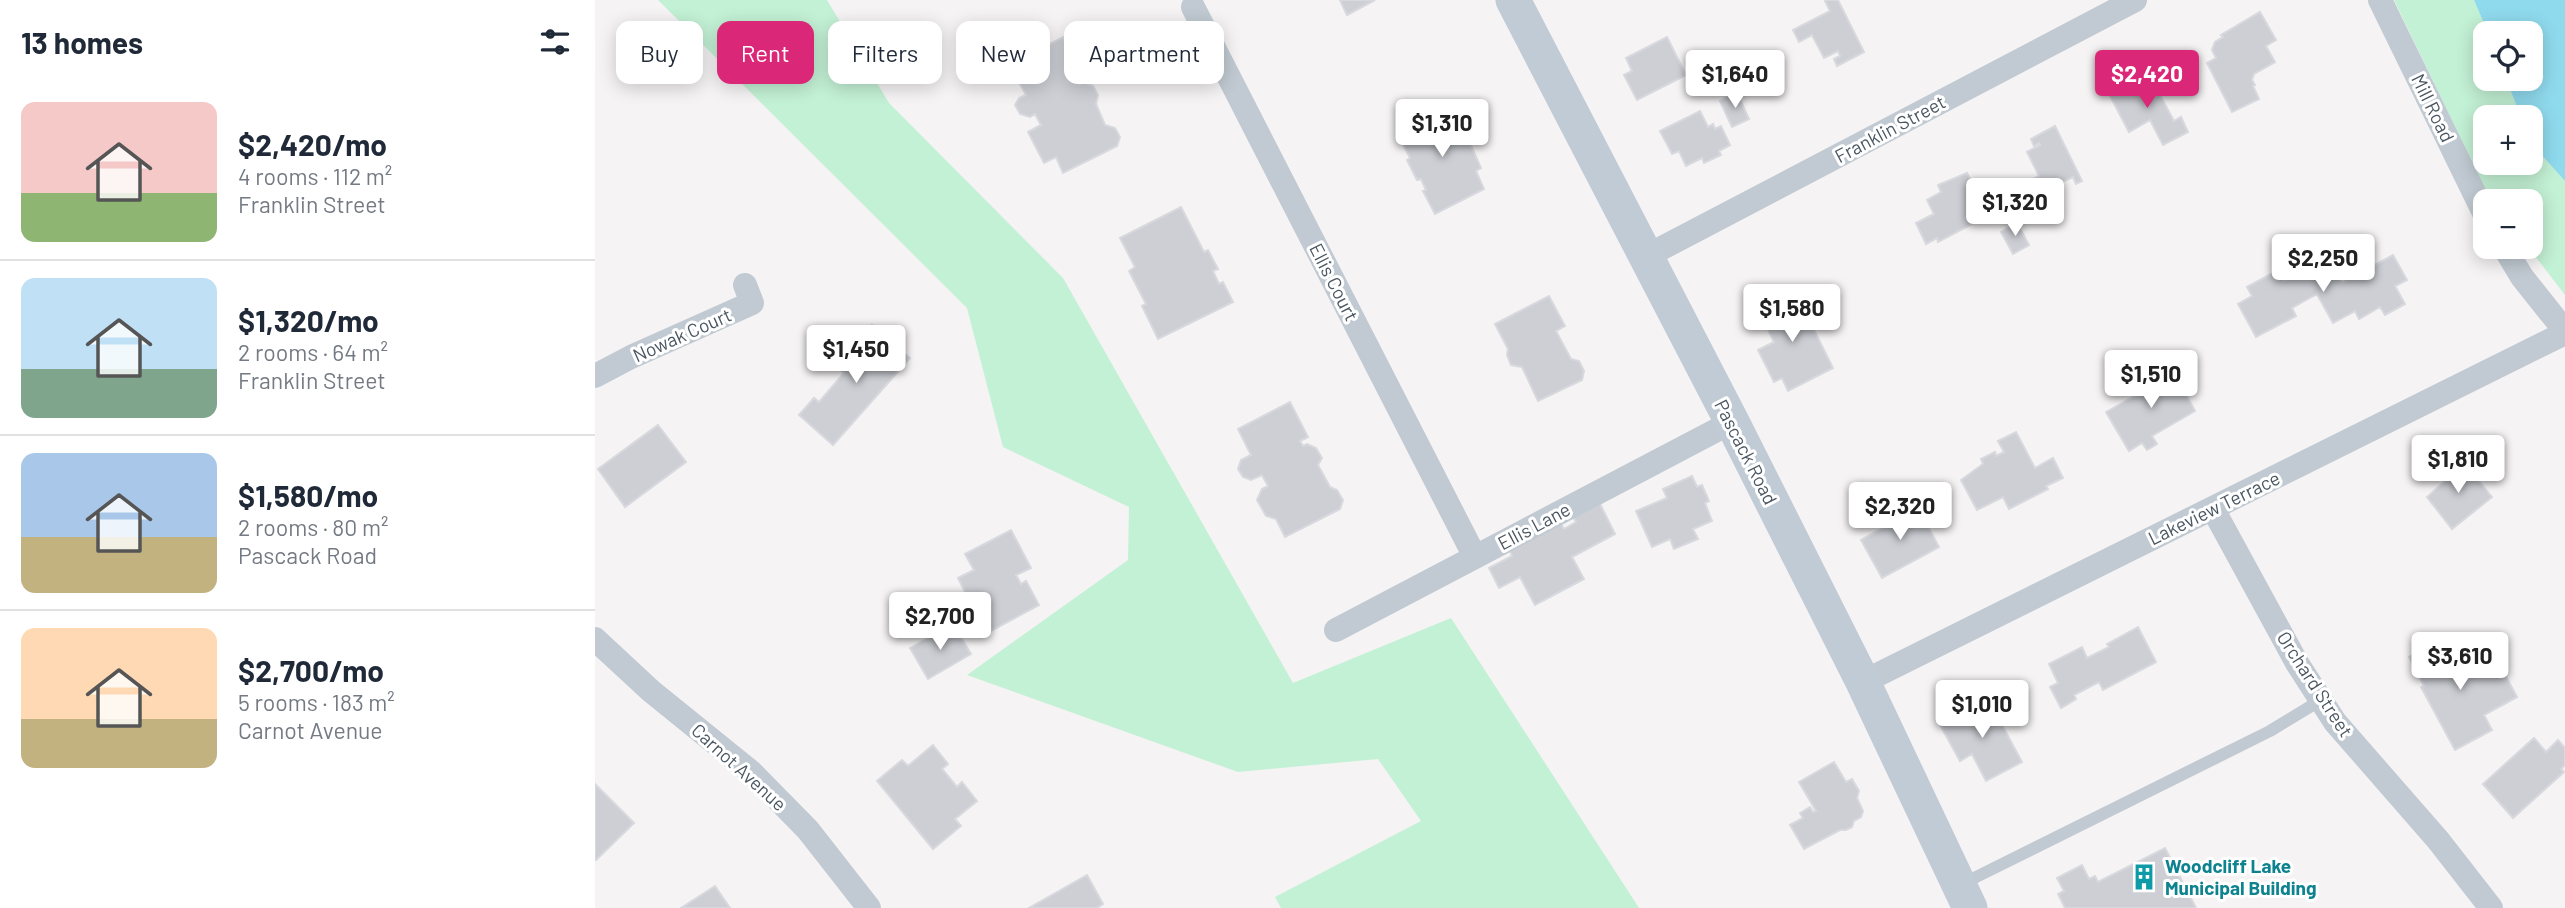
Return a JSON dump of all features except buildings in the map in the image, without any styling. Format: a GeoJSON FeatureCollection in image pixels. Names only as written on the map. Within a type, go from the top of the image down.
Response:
{"type":"FeatureCollection","features":[{"type":"Feature","properties":{"kind":"street","name":"Pascack Road"},"geometry":{"type":"LineString","coordinates":[[1513,0],[1732,422],[1863,682],[1965,897]]}},
{"type":"Feature","properties":{"kind":"street","name":"Franklin Street"},"geometry":{"type":"LineString","coordinates":[[1645,257],[2135,0]]}},
{"type":"Feature","properties":{"kind":"street","name":"Mill Road"},"geometry":{"type":"LineString","coordinates":[[2380,0],[2473,190]]}},
{"type":"Feature","properties":{"kind":"street","name":"Ellis Court"},"geometry":{"type":"LineString","coordinates":[[1193,7],[1475,557]]}},
{"type":"Feature","properties":{"kind":"street"},"geometry":{"type":"LineString","coordinates":[[2511,259],[2565,332]]}},
{"type":"Feature","properties":{"kind":"street","name":"Nowak Court"},"geometry":{"type":"LineString","coordinates":[[595,376],[751,303],[745,285]]}},
{"type":"Feature","properties":{"kind":"street","name":"Lakeview Terrace"},"geometry":{"type":"LineString","coordinates":[[1863,682],[2565,332]]}},
{"type":"Feature","properties":{"kind":"street","name":"Ellis Lane"},"geometry":{"type":"LineString","coordinates":[[1336,630],[1732,422]]}},
{"type":"Feature","properties":{"kind":"street","name":"Orchard Street"},"geometry":{"type":"LineString","coordinates":[[2213,509],[2297,663],[2335,722],[2438,840],[2491,908]]}},
{"type":"Feature","properties":{"kind":"street","name":"Carnot Avenue"},"geometry":{"type":"LineString","coordinates":[[595,639],[651,691],[750,771],[808,830],[869,908]]}},
{"type":"Feature","properties":{"kind":"lane"},"geometry":{"type":"LineString","coordinates":[[1965,897],[2270,732],[2321,700]]}},
{"type":"Feature","properties":{"kind":"green space"},"geometry":{"type":"Polygon","coordinates":[[[658,0],[827,0],[840,21],[828,21],[828,84],[878,84],[889,103],[1063,278],[1293,683],[1451,618],[1639,908],[1281,908],[1275,897],[1421,821],[1378,759],[1238,772],[967,675],[1128,560],[1129,507],[1003,447],[967,308],[742,84],[814,84],[814,21],[717,21],[717,59],[703,45],[703,21],[679,21],[658,0]]]}},
{"type":"Feature","properties":{"kind":"green space"},"geometry":{"type":"Polygon","coordinates":[[[2394,0],[2474,0],[2483,21],[2473,21],[2473,91],[2511,91],[2516,105],[2473,105],[2473,164],[2394,0]]]}},
{"type":"Feature","properties":{"kind":"green space"},"geometry":{"type":"Polygon","coordinates":[[[2543,154],[2565,181],[2565,295],[2537,259],[2543,259],[2543,189],[2485,189],[2478,175],[2543,175],[2543,154]]]}},
{"type":"Feature","properties":{"kind":"water"},"geometry":{"type":"Polygon","coordinates":[[[2474,0],[2565,0],[2565,181],[2543,156],[2543,105],[2516,105],[2511,91],[2543,91],[2543,21],[2483,21],[2474,0]]]}},
{"type":"Feature","properties":{"kind":"place","name":"Woodcliff Lake Municipal Building"},"geometry":{"type":"Point","coordinates":[2144,877]}}]}
